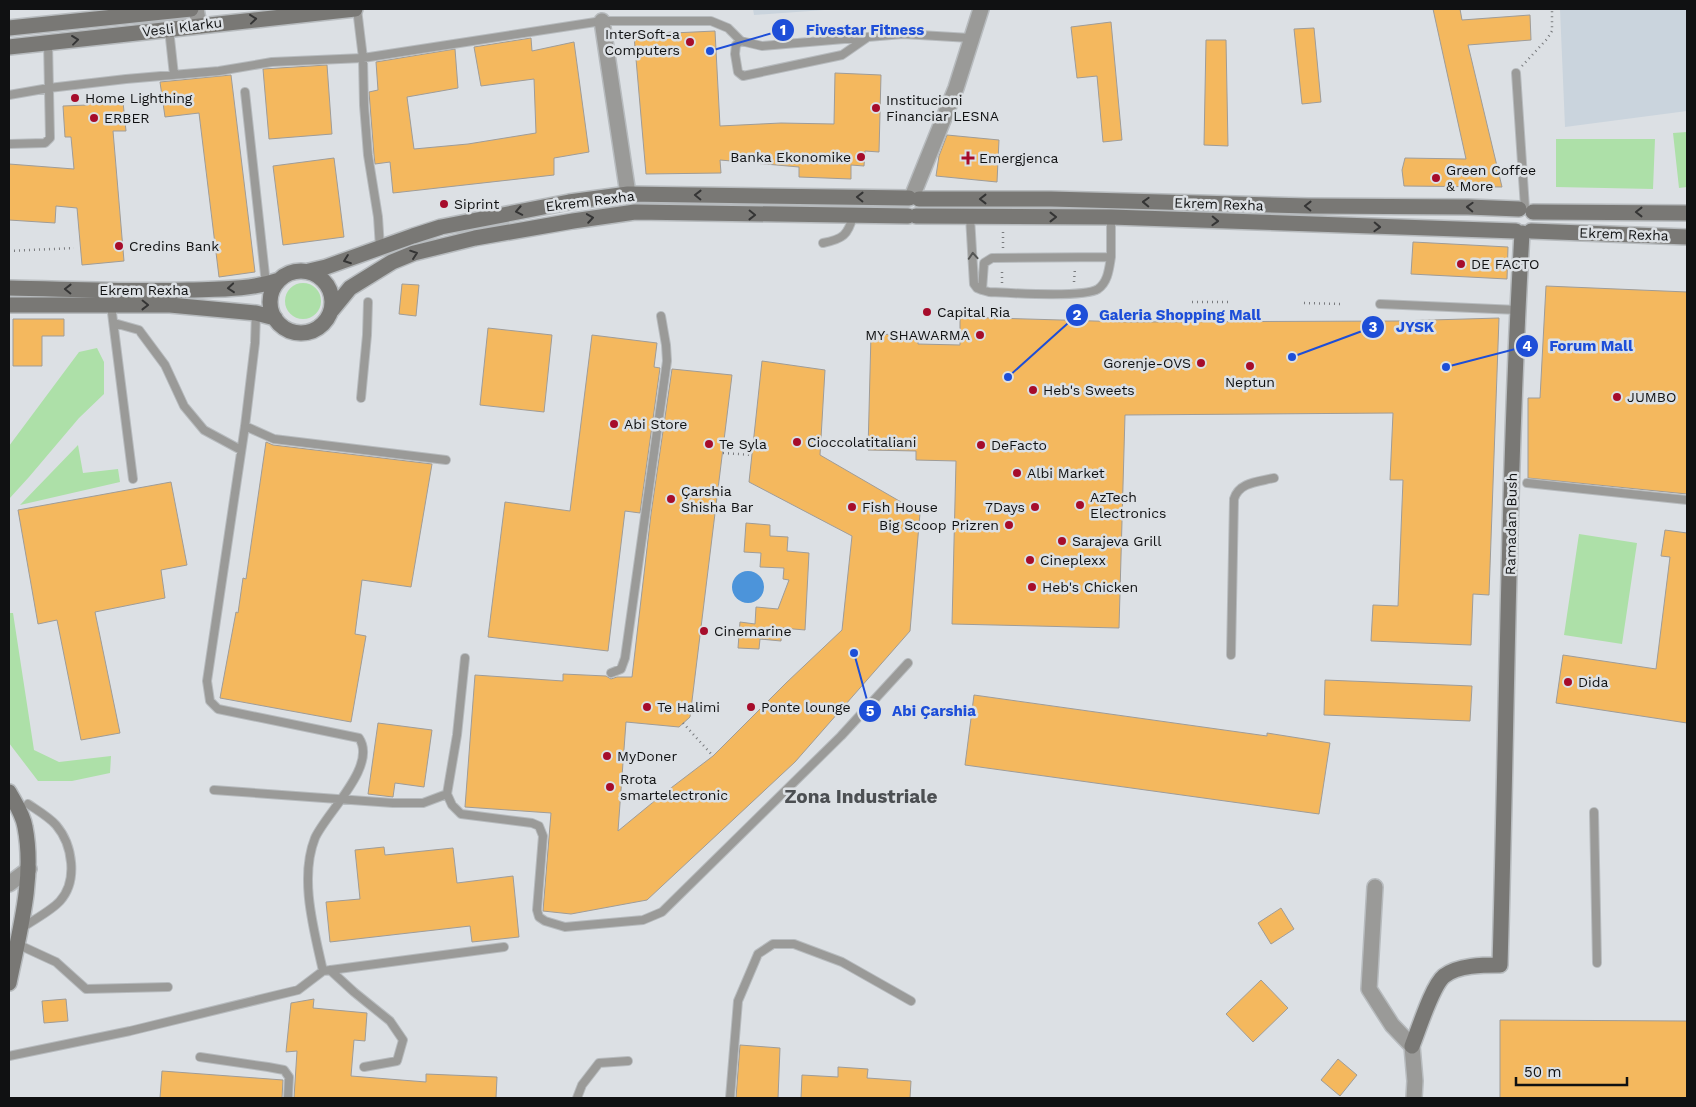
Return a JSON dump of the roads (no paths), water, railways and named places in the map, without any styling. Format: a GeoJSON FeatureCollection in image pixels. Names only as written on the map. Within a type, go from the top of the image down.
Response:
{"type":"FeatureCollection","features":[{"type":"Feature","properties":{"kind":"street","name":"Vesli Klarku"},"geometry":{"type":"LineString","coordinates":[[9,28],[191,9]]}},
{"type":"Feature","properties":{"kind":"street"},"geometry":{"type":"LineString","coordinates":[[196,9],[198,25]]}},
{"type":"Feature","properties":{"kind":"street","name":"Vesli Klarku"},"geometry":{"type":"LineString","coordinates":[[9,47],[356,9]]}},
{"type":"Feature","properties":{"kind":"street"},"geometry":{"type":"LineString","coordinates":[[912,216],[904,213],[902,207],[904,201],[913,198],[956,88],[970,38],[981,9]]}},
{"type":"Feature","properties":{"kind":"street"},"geometry":{"type":"LineString","coordinates":[[602,21],[628,194]]}},
{"type":"Feature","properties":{"kind":"street","name":"Ekrem Rexha"},"geometry":{"type":"LineString","coordinates":[[9,288],[146,291],[217,289],[272,282],[293,272],[326,268],[422,233],[473,220],[569,202],[628,194],[1051,199],[1308,206],[1468,206],[1526,210],[1687,212]]}},
{"type":"Feature","properties":{"kind":"street"},"geometry":{"type":"LineString","coordinates":[[1526,210],[1536,216],[1536,224],[1523,232],[1512,224],[1511,219],[1514,213],[1526,210]]}},
{"type":"Feature","properties":{"kind":"street","name":"Ekrem Rexha"},"geometry":{"type":"LineString","coordinates":[[9,305],[170,305],[256,313],[274,318],[290,332],[300,334],[311,332],[324,323],[350,288],[392,262],[414,253],[475,238],[635,212],[853,216],[1111,217],[1687,236]]}},
{"type":"Feature","properties":{"kind":"street","name":"Ramadan Bush"},"geometry":{"type":"LineString","coordinates":[[1412,1046],[1434,989],[1444,976],[1456,970],[1479,965],[1500,965],[1518,310],[1523,232]]}},
{"type":"Feature","properties":{"kind":"street"},"geometry":{"type":"LineString","coordinates":[[309,271],[318,275],[331,290],[332,310]]}},
{"type":"Feature","properties":{"kind":"street"},"geometry":{"type":"LineString","coordinates":[[272,282],[273,289],[270,298],[274,318]]}},
{"type":"Feature","properties":{"kind":"street"},"geometry":{"type":"LineString","coordinates":[[9,792],[18,806],[25,826],[29,869],[19,937],[9,983]]}},
{"type":"Feature","properties":{"kind":"street"},"geometry":{"type":"LineString","coordinates":[[9,884],[29,869]]}},
{"type":"Feature","properties":{"kind":"street"},"geometry":{"type":"LineString","coordinates":[[1374,887],[1368,990],[1392,1025],[1412,1046],[1415,1081],[1414,1098]]}},
{"type":"Feature","properties":{"kind":"lane"},"geometry":{"type":"LineString","coordinates":[[356,9],[364,58],[368,155],[378,217],[380,248]]}},
{"type":"Feature","properties":{"kind":"lane"},"geometry":{"type":"LineString","coordinates":[[9,95],[49,88],[219,71],[272,62],[364,58],[602,21],[712,21],[728,28],[741,41],[762,46],[903,34],[970,38]]}},
{"type":"Feature","properties":{"kind":"lane"},"geometry":{"type":"LineString","coordinates":[[169,29],[174,75]]}},
{"type":"Feature","properties":{"kind":"lane"},"geometry":{"type":"LineString","coordinates":[[741,41],[736,45],[735,54],[738,72],[743,76],[842,55],[869,36]]}},
{"type":"Feature","properties":{"kind":"lane"},"geometry":{"type":"LineString","coordinates":[[9,144],[45,143],[50,138],[48,43]]}},
{"type":"Feature","properties":{"kind":"lane"},"geometry":{"type":"LineString","coordinates":[[1516,72],[1526,210]]}},
{"type":"Feature","properties":{"kind":"lane"},"geometry":{"type":"LineString","coordinates":[[246,92],[272,282]]}},
{"type":"Feature","properties":{"kind":"lane"},"geometry":{"type":"LineString","coordinates":[[823,243],[837,240],[845,235],[850,230],[853,216]]}},
{"type":"Feature","properties":{"kind":"lane"},"geometry":{"type":"LineString","coordinates":[[970,217],[974,284],[977,288],[989,292],[1074,294],[1097,290],[1106,281],[1111,258],[1111,217]]}},
{"type":"Feature","properties":{"kind":"lane"},"geometry":{"type":"LineString","coordinates":[[982,290],[984,263],[992,258],[1111,258]]}},
{"type":"Feature","properties":{"kind":"lane"},"geometry":{"type":"LineString","coordinates":[[361,398],[368,302]]}},
{"type":"Feature","properties":{"kind":"lane"},"geometry":{"type":"LineString","coordinates":[[1380,304],[1518,310]]}},
{"type":"Feature","properties":{"kind":"lane"},"geometry":{"type":"LineString","coordinates":[[111,305],[133,479]]}},
{"type":"Feature","properties":{"kind":"lane"},"geometry":{"type":"LineString","coordinates":[[256,313],[255,343],[245,426],[207,681],[210,701],[218,709],[359,738],[363,748],[363,757],[358,774],[316,837],[308,860],[310,907],[327,970],[390,1021],[403,1040],[397,1061],[364,1067]]}},
{"type":"Feature","properties":{"kind":"lane"},"geometry":{"type":"LineString","coordinates":[[611,673],[621,669],[625,658],[667,361],[662,316]]}},
{"type":"Feature","properties":{"kind":"lane"},"geometry":{"type":"LineString","coordinates":[[114,323],[138,330],[165,365],[184,406],[204,430],[241,450]]}},
{"type":"Feature","properties":{"kind":"lane"},"geometry":{"type":"LineString","coordinates":[[245,426],[274,439],[446,460]]}},
{"type":"Feature","properties":{"kind":"lane"},"geometry":{"type":"LineString","coordinates":[[1230,655],[1234,500],[1237,492],[1244,486],[1274,478]]}},
{"type":"Feature","properties":{"kind":"lane"},"geometry":{"type":"LineString","coordinates":[[1527,483],[1687,500]]}},
{"type":"Feature","properties":{"kind":"lane"},"geometry":{"type":"LineString","coordinates":[[464,658],[457,735],[447,794],[452,805],[461,814],[532,823],[539,826],[543,836],[537,910],[539,917],[545,921],[566,927],[643,920],[662,912],[841,736],[908,663]]}},
{"type":"Feature","properties":{"kind":"lane"},"geometry":{"type":"LineString","coordinates":[[214,790],[393,803],[423,803],[447,794]]}},
{"type":"Feature","properties":{"kind":"lane"},"geometry":{"type":"LineString","coordinates":[[28,804],[56,825],[67,844],[72,862],[71,876],[60,901],[19,937],[56,962],[86,989],[168,987]]}},
{"type":"Feature","properties":{"kind":"lane"},"geometry":{"type":"LineString","coordinates":[[1594,812],[1597,963]]}},
{"type":"Feature","properties":{"kind":"lane"},"geometry":{"type":"LineString","coordinates":[[730,1098],[738,1001],[758,954],[773,944],[794,944],[842,962],[910,1001]]}},
{"type":"Feature","properties":{"kind":"lane"},"geometry":{"type":"LineString","coordinates":[[9,1056],[130,1031],[298,990],[327,970],[504,948]]}},
{"type":"Feature","properties":{"kind":"lane"},"geometry":{"type":"LineString","coordinates":[[200,1058],[268,1066],[284,1070],[289,1077],[288,1098]]}},
{"type":"Feature","properties":{"kind":"lane"},"geometry":{"type":"LineString","coordinates":[[576,1098],[582,1085],[599,1063],[628,1061]]}},
{"type":"Feature","properties":{"kind":"water"},"geometry":{"type":"Polygon","coordinates":[[[748,571],[754,572],[759,576],[763,581],[763,593],[759,598],[754,602],[748,603],[742,602],[737,598],[733,593],[732,587],[733,581],[737,576],[742,572],[748,571]]]}},
{"type":"Feature","properties":{"kind":"place","name":"InterSoft-a Computers"},"geometry":{"type":"Point","coordinates":[690,42]}},
{"type":"Feature","properties":{"kind":"place","name":"Fivestar Fitness"},"geometry":{"type":"Point","coordinates":[710,51]}},
{"type":"Feature","properties":{"kind":"place","name":"Home Lighthing"},"geometry":{"type":"Point","coordinates":[75,98]}},
{"type":"Feature","properties":{"kind":"place","name":"Institucioni Financiar LESNA"},"geometry":{"type":"Point","coordinates":[876,108]}},
{"type":"Feature","properties":{"kind":"place","name":"ERBER"},"geometry":{"type":"Point","coordinates":[94,118]}},
{"type":"Feature","properties":{"kind":"place","name":"Banka Ekonomike"},"geometry":{"type":"Point","coordinates":[861,157]}},
{"type":"Feature","properties":{"kind":"place","name":"Emergjenca"},"geometry":{"type":"Point","coordinates":[968,158]}},
{"type":"Feature","properties":{"kind":"place","name":"Green Coffee & More"},"geometry":{"type":"Point","coordinates":[1436,178]}},
{"type":"Feature","properties":{"kind":"place","name":"Siprint"},"geometry":{"type":"Point","coordinates":[444,204]}},
{"type":"Feature","properties":{"kind":"place","name":"Credins Bank"},"geometry":{"type":"Point","coordinates":[119,246]}},
{"type":"Feature","properties":{"kind":"place","name":"DE FACTO"},"geometry":{"type":"Point","coordinates":[1461,264]}},
{"type":"Feature","properties":{"kind":"place","name":"Capital Ria"},"geometry":{"type":"Point","coordinates":[927,312]}},
{"type":"Feature","properties":{"kind":"place","name":"MY SHAWARMA"},"geometry":{"type":"Point","coordinates":[980,335]}},
{"type":"Feature","properties":{"kind":"place","name":"JYSK"},"geometry":{"type":"Point","coordinates":[1292,357]}},
{"type":"Feature","properties":{"kind":"place","name":"Gorenje-OVS"},"geometry":{"type":"Point","coordinates":[1201,363]}},
{"type":"Feature","properties":{"kind":"place","name":"Neptun"},"geometry":{"type":"Point","coordinates":[1250,366]}},
{"type":"Feature","properties":{"kind":"place","name":"Forum Mall"},"geometry":{"type":"Point","coordinates":[1446,367]}},
{"type":"Feature","properties":{"kind":"place","name":"Galeria Shopping Mall"},"geometry":{"type":"Point","coordinates":[1008,377]}},
{"type":"Feature","properties":{"kind":"place","name":"Heb's Sweets"},"geometry":{"type":"Point","coordinates":[1033,390]}},
{"type":"Feature","properties":{"kind":"place","name":"JUMBO"},"geometry":{"type":"Point","coordinates":[1617,397]}},
{"type":"Feature","properties":{"kind":"place","name":"Abi Store"},"geometry":{"type":"Point","coordinates":[614,424]}},
{"type":"Feature","properties":{"kind":"place","name":"Cioccolatitaliani"},"geometry":{"type":"Point","coordinates":[797,442]}},
{"type":"Feature","properties":{"kind":"place","name":"Te Syla"},"geometry":{"type":"Point","coordinates":[709,444]}},
{"type":"Feature","properties":{"kind":"place","name":"DeFacto"},"geometry":{"type":"Point","coordinates":[981,445]}},
{"type":"Feature","properties":{"kind":"place","name":"Albi Market"},"geometry":{"type":"Point","coordinates":[1017,473]}},
{"type":"Feature","properties":{"kind":"place","name":"Çarshia Shisha Bar"},"geometry":{"type":"Point","coordinates":[671,499]}},
{"type":"Feature","properties":{"kind":"place","name":"AzTech Electronics"},"geometry":{"type":"Point","coordinates":[1080,505]}},
{"type":"Feature","properties":{"kind":"place","name":"Fish House"},"geometry":{"type":"Point","coordinates":[852,507]}},
{"type":"Feature","properties":{"kind":"place","name":"7Days"},"geometry":{"type":"Point","coordinates":[1035,507]}},
{"type":"Feature","properties":{"kind":"place","name":"Big Scoop Prizren"},"geometry":{"type":"Point","coordinates":[1009,525]}},
{"type":"Feature","properties":{"kind":"place","name":"Sarajeva Grill"},"geometry":{"type":"Point","coordinates":[1062,541]}},
{"type":"Feature","properties":{"kind":"place","name":"Cineplexx"},"geometry":{"type":"Point","coordinates":[1030,560]}},
{"type":"Feature","properties":{"kind":"place","name":"Heb's Chicken"},"geometry":{"type":"Point","coordinates":[1032,587]}},
{"type":"Feature","properties":{"kind":"place","name":"Cinemarine"},"geometry":{"type":"Point","coordinates":[704,631]}},
{"type":"Feature","properties":{"kind":"place","name":"Abi Çarshia"},"geometry":{"type":"Point","coordinates":[854,653]}},
{"type":"Feature","properties":{"kind":"place","name":"Dida"},"geometry":{"type":"Point","coordinates":[1568,682]}},
{"type":"Feature","properties":{"kind":"place","name":"Te Halimi"},"geometry":{"type":"Point","coordinates":[647,707]}},
{"type":"Feature","properties":{"kind":"place","name":"Ponte lounge"},"geometry":{"type":"Point","coordinates":[751,707]}},
{"type":"Feature","properties":{"kind":"place","name":"MyDoner"},"geometry":{"type":"Point","coordinates":[607,756]}},
{"type":"Feature","properties":{"kind":"place","name":"Rrota smartelectronic"},"geometry":{"type":"Point","coordinates":[610,787]}},
{"type":"Feature","properties":{"kind":"district","name":"Zona Industriale"},"geometry":{"type":"Point","coordinates":[861,796]}}]}
